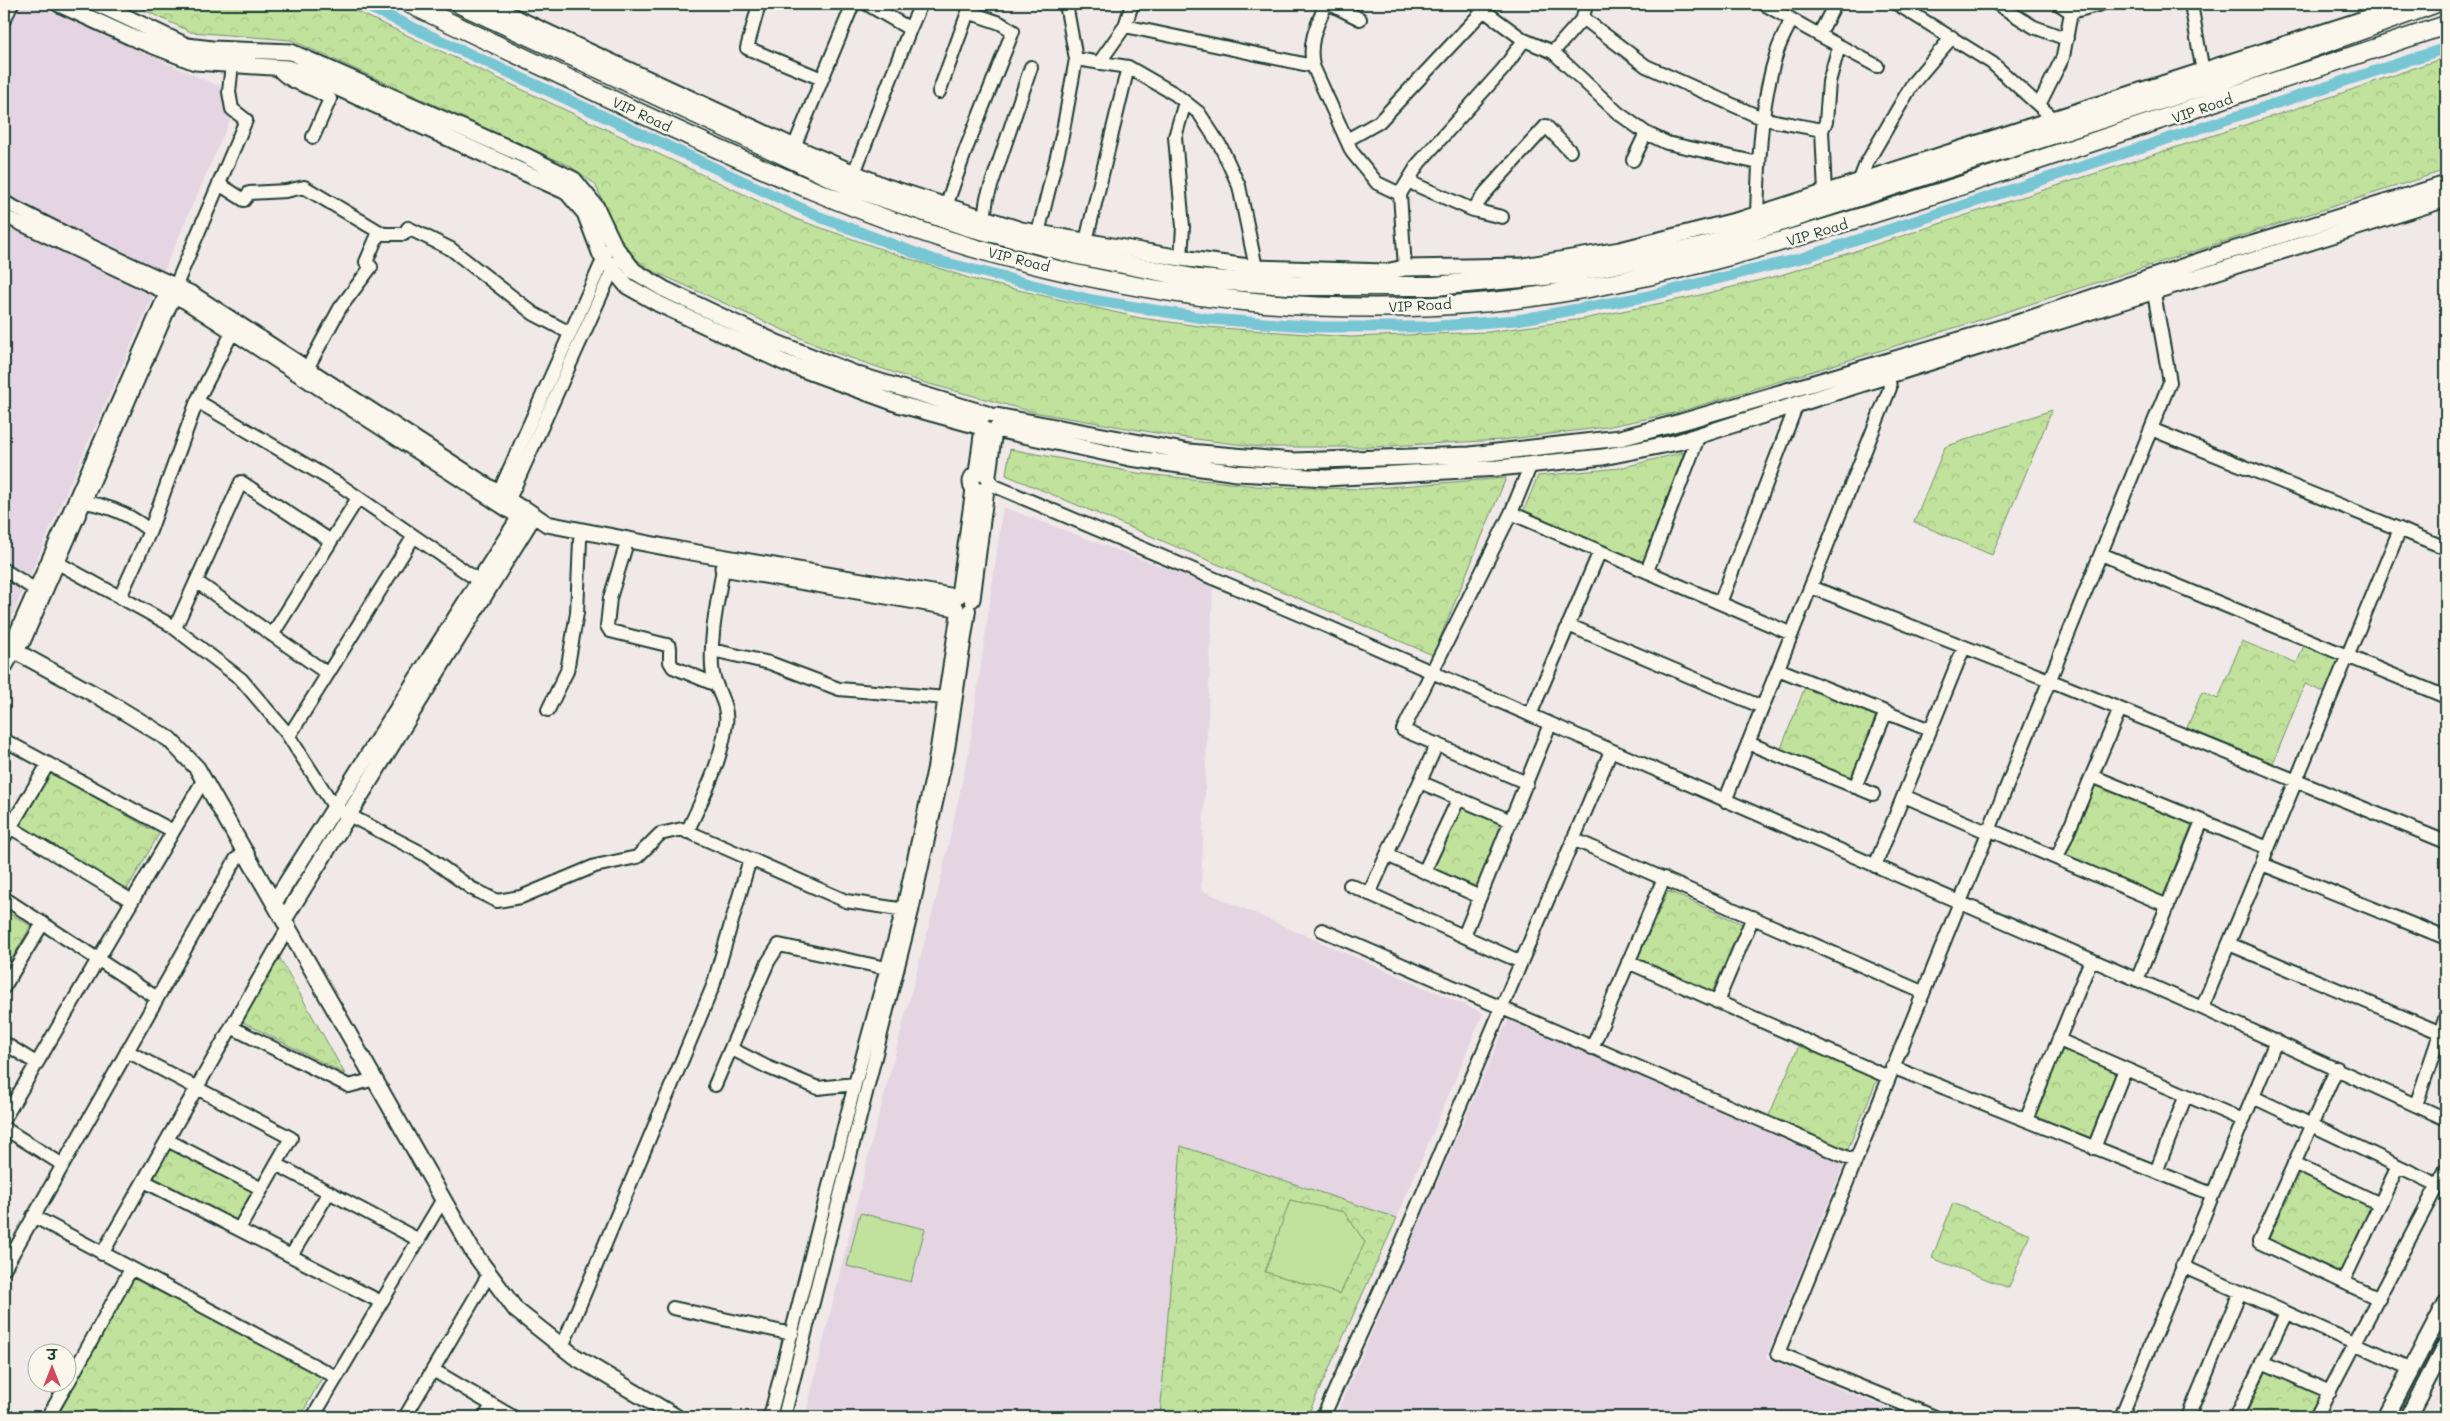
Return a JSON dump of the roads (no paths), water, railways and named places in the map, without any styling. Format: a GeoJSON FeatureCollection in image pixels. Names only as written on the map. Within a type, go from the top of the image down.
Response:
{"type":"FeatureCollection","features":[{"type":"Feature","properties":{"kind":"main road","name":"VIP Road"},"geometry":{"type":"LineString","coordinates":[[410,4],[753,166],[863,212],[992,253],[1135,286],[1260,304],[1370,308],[1488,302],[1577,290],[1671,271],[1792,240],[2181,115],[2446,25]]}},
{"type":"Feature","properties":{"kind":"main road","name":"VIP Road"},"geometry":{"type":"LineString","coordinates":[[460,4],[854,188],[966,226],[1078,255],[1198,279],[1304,286],[1434,286],[1566,274],[1702,247],[2217,82],[2434,4]]}},
{"type":"Feature","properties":{"kind":"street"},"geometry":{"type":"LineString","coordinates":[[4,20],[12,4]]}},
{"type":"Feature","properties":{"kind":"street"},"geometry":{"type":"LineString","coordinates":[[59,4],[131,37],[195,62],[232,64],[291,52],[574,180],[596,207],[616,247],[634,271],[664,289],[776,343],[990,424],[1189,452],[1293,461],[1470,455],[1610,439],[1681,422],[2446,199]]}},
{"type":"Feature","properties":{"kind":"street"},"geometry":{"type":"LineString","coordinates":[[98,4],[187,46],[263,59],[277,68],[305,73],[567,192],[585,213],[608,264],[627,286],[659,304],[783,362],[898,404],[1130,458],[1237,473],[1326,478],[1531,464],[1603,457],[1678,442],[1888,375],[2446,184]]}},
{"type":"Feature","properties":{"kind":"street"},"geometry":{"type":"LineString","coordinates":[[486,4],[510,9],[794,147],[884,186],[984,218],[1038,233],[1181,258],[1256,268],[1385,272],[1405,268],[1523,266],[1620,250],[1757,214],[1825,193],[2203,72],[2377,9],[2412,4]]}},
{"type":"Feature","properties":{"kind":"street"},"geometry":{"type":"LineString","coordinates":[[759,4],[747,48],[822,79]]}},
{"type":"Feature","properties":{"kind":"street"},"geometry":{"type":"LineString","coordinates":[[794,147],[852,4]]}},
{"type":"Feature","properties":{"kind":"street"},"geometry":{"type":"LineString","coordinates":[[868,4],[910,29]]}},
{"type":"Feature","properties":{"kind":"street"},"geometry":{"type":"LineString","coordinates":[[854,173],[921,4]]}},
{"type":"Feature","properties":{"kind":"street"},"geometry":{"type":"LineString","coordinates":[[1038,233],[1062,136],[1076,59],[1067,4]]}},
{"type":"Feature","properties":{"kind":"street"},"geometry":{"type":"LineString","coordinates":[[1100,62],[1125,26],[1132,4]]}},
{"type":"Feature","properties":{"kind":"street"},"geometry":{"type":"LineString","coordinates":[[1326,4],[1311,40],[1310,52],[1313,66],[1352,152],[1377,183],[1400,194]]}},
{"type":"Feature","properties":{"kind":"street"},"geometry":{"type":"LineString","coordinates":[[1330,4],[1360,19]]}},
{"type":"Feature","properties":{"kind":"street"},"geometry":{"type":"LineString","coordinates":[[1553,52],[1583,18],[1586,4]]}},
{"type":"Feature","properties":{"kind":"street"},"geometry":{"type":"LineString","coordinates":[[1764,4],[1791,21],[1877,66]]}},
{"type":"Feature","properties":{"kind":"street"},"geometry":{"type":"LineString","coordinates":[[1819,35],[1835,4]]}},
{"type":"Feature","properties":{"kind":"street"},"geometry":{"type":"LineString","coordinates":[[1897,4],[1992,62],[2056,120]]}},
{"type":"Feature","properties":{"kind":"street"},"geometry":{"type":"LineString","coordinates":[[1998,4],[2034,27],[2067,39]]}},
{"type":"Feature","properties":{"kind":"street"},"geometry":{"type":"LineString","coordinates":[[2058,4],[2071,12],[2101,4]]}},
{"type":"Feature","properties":{"kind":"street"},"geometry":{"type":"LineString","coordinates":[[2191,4],[2203,72]]}},
{"type":"Feature","properties":{"kind":"street"},"geometry":{"type":"LineString","coordinates":[[1347,140],[1379,122],[1482,6],[1524,40],[1553,52],[1618,113],[1646,133],[1666,143],[1759,163]]}},
{"type":"Feature","properties":{"kind":"street"},"geometry":{"type":"LineString","coordinates":[[939,92],[970,8],[1013,31],[966,149],[946,206]]}},
{"type":"Feature","properties":{"kind":"street"},"geometry":{"type":"LineString","coordinates":[[2039,105],[2063,57],[2071,12]]}},
{"type":"Feature","properties":{"kind":"street"},"geometry":{"type":"LineString","coordinates":[[1583,18],[1646,66],[1764,119],[1822,130]]}},
{"type":"Feature","properties":{"kind":"street"},"geometry":{"type":"LineString","coordinates":[[1757,214],[1759,163],[1769,82],[1777,51],[1791,21]]}},
{"type":"Feature","properties":{"kind":"street"},"geometry":{"type":"LineString","coordinates":[[1125,26],[1313,66]]}},
{"type":"Feature","properties":{"kind":"street"},"geometry":{"type":"LineString","coordinates":[[1859,182],[1866,164],[1913,83],[1952,37]]}},
{"type":"Feature","properties":{"kind":"street"},"geometry":{"type":"LineString","coordinates":[[1405,268],[1400,194],[1419,163],[1504,68],[1524,40]]}},
{"type":"Feature","properties":{"kind":"street"},"geometry":{"type":"LineString","coordinates":[[1825,193],[1822,130],[1826,122],[1829,82],[1839,46]]}},
{"type":"Feature","properties":{"kind":"street"},"geometry":{"type":"LineString","coordinates":[[1076,59],[1128,67],[1200,113],[1221,147],[1239,186],[1256,268]]}},
{"type":"Feature","properties":{"kind":"street"},"geometry":{"type":"LineString","coordinates":[[4,670],[9,648],[172,292],[246,120],[232,110],[229,92],[232,64]]}},
{"type":"Feature","properties":{"kind":"street"},"geometry":{"type":"LineString","coordinates":[[984,218],[987,198],[1031,67]]}},
{"type":"Feature","properties":{"kind":"street"},"geometry":{"type":"LineString","coordinates":[[1086,241],[1128,67]]}},
{"type":"Feature","properties":{"kind":"street"},"geometry":{"type":"LineString","coordinates":[[277,68],[282,76],[321,92],[330,99],[314,137]]}},
{"type":"Feature","properties":{"kind":"street"},"geometry":{"type":"LineString","coordinates":[[1181,258],[1183,227],[1175,137],[1185,102]]}},
{"type":"Feature","properties":{"kind":"street"},"geometry":{"type":"LineString","coordinates":[[1473,210],[1486,192],[1546,126],[1570,151]]}},
{"type":"Feature","properties":{"kind":"street"},"geometry":{"type":"LineString","coordinates":[[1633,160],[1646,133]]}},
{"type":"Feature","properties":{"kind":"street"},"geometry":{"type":"LineString","coordinates":[[1408,180],[1473,210],[1502,217]]}},
{"type":"Feature","properties":{"kind":"street"},"geometry":{"type":"LineString","coordinates":[[219,184],[244,200],[250,193],[286,191],[304,187],[383,234],[404,234],[408,228],[451,249],[534,314],[570,333]]}},
{"type":"Feature","properties":{"kind":"street"},"geometry":{"type":"LineString","coordinates":[[4,202],[172,292],[232,332],[502,500]]}},
{"type":"Feature","properties":{"kind":"street"},"geometry":{"type":"LineString","coordinates":[[4,216],[172,292],[193,293],[308,367],[526,516],[543,533],[723,568],[962,603]]}},
{"type":"Feature","properties":{"kind":"street"},"geometry":{"type":"LineString","coordinates":[[308,367],[340,308],[371,267],[366,262],[379,232]]}},
{"type":"Feature","properties":{"kind":"street"},"geometry":{"type":"LineString","coordinates":[[502,500],[616,247]]}},
{"type":"Feature","properties":{"kind":"street"},"geometry":{"type":"LineString","coordinates":[[555,382],[570,333],[608,264]]}},
{"type":"Feature","properties":{"kind":"street"},"geometry":{"type":"LineString","coordinates":[[1935,1417],[1778,1354],[1958,902],[2170,382],[2153,284]]}},
{"type":"Feature","properties":{"kind":"street"},"geometry":{"type":"LineString","coordinates":[[9,648],[24,641],[85,502],[172,292]]}},
{"type":"Feature","properties":{"kind":"street"},"geometry":{"type":"LineString","coordinates":[[120,597],[150,531],[197,401],[232,332]]}},
{"type":"Feature","properties":{"kind":"street"},"geometry":{"type":"LineString","coordinates":[[1725,801],[1890,388],[1888,375]]}},
{"type":"Feature","properties":{"kind":"street"},"geometry":{"type":"LineString","coordinates":[[197,401],[358,498],[479,581]]}},
{"type":"Feature","properties":{"kind":"street"},"geometry":{"type":"LineString","coordinates":[[1720,603],[1797,404]]}},
{"type":"Feature","properties":{"kind":"street"},"geometry":{"type":"LineString","coordinates":[[770,1417],[886,968],[907,910],[934,768],[983,482],[990,424]]}},
{"type":"Feature","properties":{"kind":"street"},"geometry":{"type":"LineString","coordinates":[[2151,429],[2446,548]]}},
{"type":"Feature","properties":{"kind":"street"},"geometry":{"type":"LineString","coordinates":[[1647,571],[1699,436]]}},
{"type":"Feature","properties":{"kind":"street"},"geometry":{"type":"LineString","coordinates":[[1526,783],[1403,730],[1511,513],[1531,464]]}},
{"type":"Feature","properties":{"kind":"street"},"geometry":{"type":"LineString","coordinates":[[175,628],[241,482],[331,542]]}},
{"type":"Feature","properties":{"kind":"street"},"geometry":{"type":"LineString","coordinates":[[983,482],[1432,672],[2202,1008],[2446,1119]]}},
{"type":"Feature","properties":{"kind":"street"},"geometry":{"type":"LineString","coordinates":[[272,635],[358,498]]}},
{"type":"Feature","properties":{"kind":"street"},"geometry":{"type":"LineString","coordinates":[[85,502],[106,505],[138,520],[150,531]]}},
{"type":"Feature","properties":{"kind":"street"},"geometry":{"type":"LineString","coordinates":[[1511,513],[1792,634]]}},
{"type":"Feature","properties":{"kind":"street"},"geometry":{"type":"LineString","coordinates":[[526,516],[547,524],[576,530],[962,603]]}},
{"type":"Feature","properties":{"kind":"street"},"geometry":{"type":"LineString","coordinates":[[102,1254],[231,1027],[287,922],[341,812],[479,581],[526,516]]}},
{"type":"Feature","properties":{"kind":"street"},"geometry":{"type":"LineString","coordinates":[[275,902],[341,812],[526,516]]}},
{"type":"Feature","properties":{"kind":"street"},"geometry":{"type":"LineString","coordinates":[[2202,1008],[2400,529]]}},
{"type":"Feature","properties":{"kind":"street"},"geometry":{"type":"LineString","coordinates":[[289,736],[414,536]]}},
{"type":"Feature","properties":{"kind":"street"},"geometry":{"type":"LineString","coordinates":[[548,710],[567,672],[577,613],[580,540]]}},
{"type":"Feature","properties":{"kind":"street"},"geometry":{"type":"LineString","coordinates":[[625,549],[610,598],[607,626],[610,632],[667,645],[670,647],[670,662],[673,667],[714,684]]}},
{"type":"Feature","properties":{"kind":"street"},"geometry":{"type":"LineString","coordinates":[[1530,715],[1600,551]]}},
{"type":"Feature","properties":{"kind":"street"},"geometry":{"type":"LineString","coordinates":[[2101,554],[2446,696]]}},
{"type":"Feature","properties":{"kind":"street"},"geometry":{"type":"LineString","coordinates":[[58,563],[175,628],[241,679],[289,736],[341,812],[424,854],[471,888],[497,901],[521,897],[595,866],[637,857],[660,834],[682,829],[846,901],[907,910]]}},
{"type":"Feature","properties":{"kind":"street"},"geometry":{"type":"LineString","coordinates":[[687,832],[716,770],[726,723],[724,699],[714,684],[712,650],[712,636],[723,568]]}},
{"type":"Feature","properties":{"kind":"street"},"geometry":{"type":"LineString","coordinates":[[4,570],[36,590]]}},
{"type":"Feature","properties":{"kind":"street"},"geometry":{"type":"LineString","coordinates":[[197,582],[328,674]]}},
{"type":"Feature","properties":{"kind":"street"},"geometry":{"type":"LineString","coordinates":[[1811,586],[2049,680],[2446,842]]}},
{"type":"Feature","properties":{"kind":"street"},"geometry":{"type":"LineString","coordinates":[[784,1417],[948,749],[962,603]]}},
{"type":"Feature","properties":{"kind":"street"},"geometry":{"type":"LineString","coordinates":[[1568,625],[1762,707]]}},
{"type":"Feature","properties":{"kind":"street"},"geometry":{"type":"LineString","coordinates":[[1875,866],[1964,647]]}},
{"type":"Feature","properties":{"kind":"street"},"geometry":{"type":"LineString","coordinates":[[9,648],[105,700],[170,739],[197,768],[287,922],[473,1252],[489,1274],[516,1310],[562,1346],[676,1417]]}},
{"type":"Feature","properties":{"kind":"street"},"geometry":{"type":"LineString","coordinates":[[712,650],[770,663],[839,689],[946,698]]}},
{"type":"Feature","properties":{"kind":"street"},"geometry":{"type":"LineString","coordinates":[[1778,669],[1930,730]]}},
{"type":"Feature","properties":{"kind":"street"},"geometry":{"type":"LineString","coordinates":[[2057,858],[2120,709]]}},
{"type":"Feature","properties":{"kind":"street"},"geometry":{"type":"LineString","coordinates":[[1855,787],[1886,712]]}},
{"type":"Feature","properties":{"kind":"street"},"geometry":{"type":"LineString","coordinates":[[1464,936],[1550,724]]}},
{"type":"Feature","properties":{"kind":"street"},"geometry":{"type":"LineString","coordinates":[[4,740],[173,831]]}},
{"type":"Feature","properties":{"kind":"street"},"geometry":{"type":"LineString","coordinates":[[1748,743],[1873,794]]}},
{"type":"Feature","properties":{"kind":"street"},"geometry":{"type":"LineString","coordinates":[[1369,894],[1437,744]]}},
{"type":"Feature","properties":{"kind":"street"},"geometry":{"type":"LineString","coordinates":[[1323,1417],[1402,1242],[1612,751]]}},
{"type":"Feature","properties":{"kind":"street"},"geometry":{"type":"LineString","coordinates":[[48,764],[7,833],[132,902]]}},
{"type":"Feature","properties":{"kind":"street"},"geometry":{"type":"LineString","coordinates":[[2092,776],[2268,848]]}},
{"type":"Feature","properties":{"kind":"street"},"geometry":{"type":"LineString","coordinates":[[4,1119],[204,779]]}},
{"type":"Feature","properties":{"kind":"street"},"geometry":{"type":"LineString","coordinates":[[1420,782],[1511,821]]}},
{"type":"Feature","properties":{"kind":"street"},"geometry":{"type":"LineString","coordinates":[[1904,796],[2057,858],[2168,906]]}},
{"type":"Feature","properties":{"kind":"street"},"geometry":{"type":"LineString","coordinates":[[1424,872],[1459,798]]}},
{"type":"Feature","properties":{"kind":"street"},"geometry":{"type":"LineString","coordinates":[[2137,980],[2202,821]]}},
{"type":"Feature","properties":{"kind":"street"},"geometry":{"type":"LineString","coordinates":[[1573,839],[1922,992]]}},
{"type":"Feature","properties":{"kind":"street"},"geometry":{"type":"LineString","coordinates":[[4,1269],[236,859],[247,852]]}},
{"type":"Feature","properties":{"kind":"street"},"geometry":{"type":"LineString","coordinates":[[1387,855],[1480,897]]}},
{"type":"Feature","properties":{"kind":"street"},"geometry":{"type":"LineString","coordinates":[[562,1346],[713,986],[750,859]]}},
{"type":"Feature","properties":{"kind":"street"},"geometry":{"type":"LineString","coordinates":[[2262,864],[2446,938]]}},
{"type":"Feature","properties":{"kind":"street"},"geometry":{"type":"LineString","coordinates":[[1592,1048],[1664,878]]}},
{"type":"Feature","properties":{"kind":"street"},"geometry":{"type":"LineString","coordinates":[[1350,885],[1521,962]]}},
{"type":"Feature","properties":{"kind":"street"},"geometry":{"type":"LineString","coordinates":[[4,898],[157,998]]}},
{"type":"Feature","properties":{"kind":"street"},"geometry":{"type":"LineString","coordinates":[[1717,1002],[1753,917]]}},
{"type":"Feature","properties":{"kind":"street"},"geometry":{"type":"LineString","coordinates":[[4,987],[43,923]]}},
{"type":"Feature","properties":{"kind":"street"},"geometry":{"type":"LineString","coordinates":[[1322,930],[1855,1161]]}},
{"type":"Feature","properties":{"kind":"street"},"geometry":{"type":"LineString","coordinates":[[2229,944],[2444,1034]]}},
{"type":"Feature","properties":{"kind":"street"},"geometry":{"type":"LineString","coordinates":[[715,1085],[768,962],[779,945],[886,968]]}},
{"type":"Feature","properties":{"kind":"street"},"geometry":{"type":"LineString","coordinates":[[2026,1120],[2091,960]]}},
{"type":"Feature","properties":{"kind":"street"},"geometry":{"type":"LineString","coordinates":[[1628,962],[1717,1002],[1890,1072],[2026,1120],[2212,1194]]}},
{"type":"Feature","properties":{"kind":"street"},"geometry":{"type":"LineString","coordinates":[[2416,1105],[2444,1034],[2446,1016]]}},
{"type":"Feature","properties":{"kind":"street"},"geometry":{"type":"LineString","coordinates":[[231,1027],[349,1086],[375,1079]]}},
{"type":"Feature","properties":{"kind":"street"},"geometry":{"type":"LineString","coordinates":[[2058,1040],[2243,1120]]}},
{"type":"Feature","properties":{"kind":"street"},"geometry":{"type":"LineString","coordinates":[[2121,1417],[2276,1041]]}},
{"type":"Feature","properties":{"kind":"street"},"geometry":{"type":"LineString","coordinates":[[4,1043],[36,1064]]}},
{"type":"Feature","properties":{"kind":"street"},"geometry":{"type":"LineString","coordinates":[[732,1049],[766,1067],[818,1088],[855,1084]]}},
{"type":"Feature","properties":{"kind":"street"},"geometry":{"type":"LineString","coordinates":[[127,1051],[291,1138],[239,1229]]}},
{"type":"Feature","properties":{"kind":"street"},"geometry":{"type":"LineString","coordinates":[[2337,1068],[2259,1242],[2379,1299]]}},
{"type":"Feature","properties":{"kind":"street"},"geometry":{"type":"LineString","coordinates":[[2094,1148],[2125,1069]]}},
{"type":"Feature","properties":{"kind":"street"},"geometry":{"type":"LineString","coordinates":[[2156,1172],[2186,1095]]}},
{"type":"Feature","properties":{"kind":"street"},"geometry":{"type":"LineString","coordinates":[[2252,1097],[2438,1185]]}},
{"type":"Feature","properties":{"kind":"street"},"geometry":{"type":"LineString","coordinates":[[4,1128],[63,1164]]}},
{"type":"Feature","properties":{"kind":"street"},"geometry":{"type":"LineString","coordinates":[[167,1140],[262,1189]]}},
{"type":"Feature","properties":{"kind":"street"},"geometry":{"type":"LineString","coordinates":[[2294,1163],[2380,1204]]}},
{"type":"Feature","properties":{"kind":"street"},"geometry":{"type":"LineString","coordinates":[[276,1164],[418,1240]]}},
{"type":"Feature","properties":{"kind":"street"},"geometry":{"type":"LineString","coordinates":[[2343,1282],[2398,1166]]}},
{"type":"Feature","properties":{"kind":"street"},"geometry":{"type":"LineString","coordinates":[[2316,1417],[2356,1344],[2446,1169]]}},
{"type":"Feature","properties":{"kind":"street"},"geometry":{"type":"LineString","coordinates":[[144,1181],[381,1302]]}},
{"type":"Feature","properties":{"kind":"street"},"geometry":{"type":"LineString","coordinates":[[291,1256],[329,1192]]}},
{"type":"Feature","properties":{"kind":"street"},"geometry":{"type":"LineString","coordinates":[[313,1417],[443,1199]]}},
{"type":"Feature","properties":{"kind":"street"},"geometry":{"type":"LineString","coordinates":[[33,1216],[336,1377]]}},
{"type":"Feature","properties":{"kind":"street"},"geometry":{"type":"LineString","coordinates":[[2182,1266],[2412,1369]]}},
{"type":"Feature","properties":{"kind":"street"},"geometry":{"type":"LineString","coordinates":[[78,1363],[131,1269]]}},
{"type":"Feature","properties":{"kind":"street"},"geometry":{"type":"LineString","coordinates":[[405,1417],[489,1274]]}},
{"type":"Feature","properties":{"kind":"street"},"geometry":{"type":"LineString","coordinates":[[2191,1416],[2240,1292]]}},
{"type":"Feature","properties":{"kind":"street"},"geometry":{"type":"LineString","coordinates":[[2386,1417],[2446,1303]]}},
{"type":"Feature","properties":{"kind":"street"},"geometry":{"type":"LineString","coordinates":[[673,1308],[792,1334]]}},
{"type":"Feature","properties":{"kind":"street"},"geometry":{"type":"LineString","coordinates":[[2236,1417],[2286,1313]]}},
{"type":"Feature","properties":{"kind":"street"},"geometry":{"type":"LineString","coordinates":[[2408,1417],[2446,1344]]}},
{"type":"Feature","properties":{"kind":"street"},"geometry":{"type":"LineString","coordinates":[[2262,1362],[2330,1392]]}},
{"type":"Feature","properties":{"kind":"street"},"geometry":{"type":"LineString","coordinates":[[433,1370],[512,1417]]}},
{"type":"Feature","properties":{"kind":"street"},"geometry":{"type":"LineString","coordinates":[[48,1417],[61,1394]]}},
{"type":"Feature","properties":{"kind":"street"},"geometry":{"type":"LineString","coordinates":[[485,1417],[492,1405]]}},
{"type":"Feature","properties":{"kind":"waterway"},"geometry":{"type":"LineString","coordinates":[[362,4],[820,217],[931,259],[1092,300],[1209,319],[1321,327],[1426,327],[1517,320],[1644,297],[1802,258],[2446,48]]}}]}
